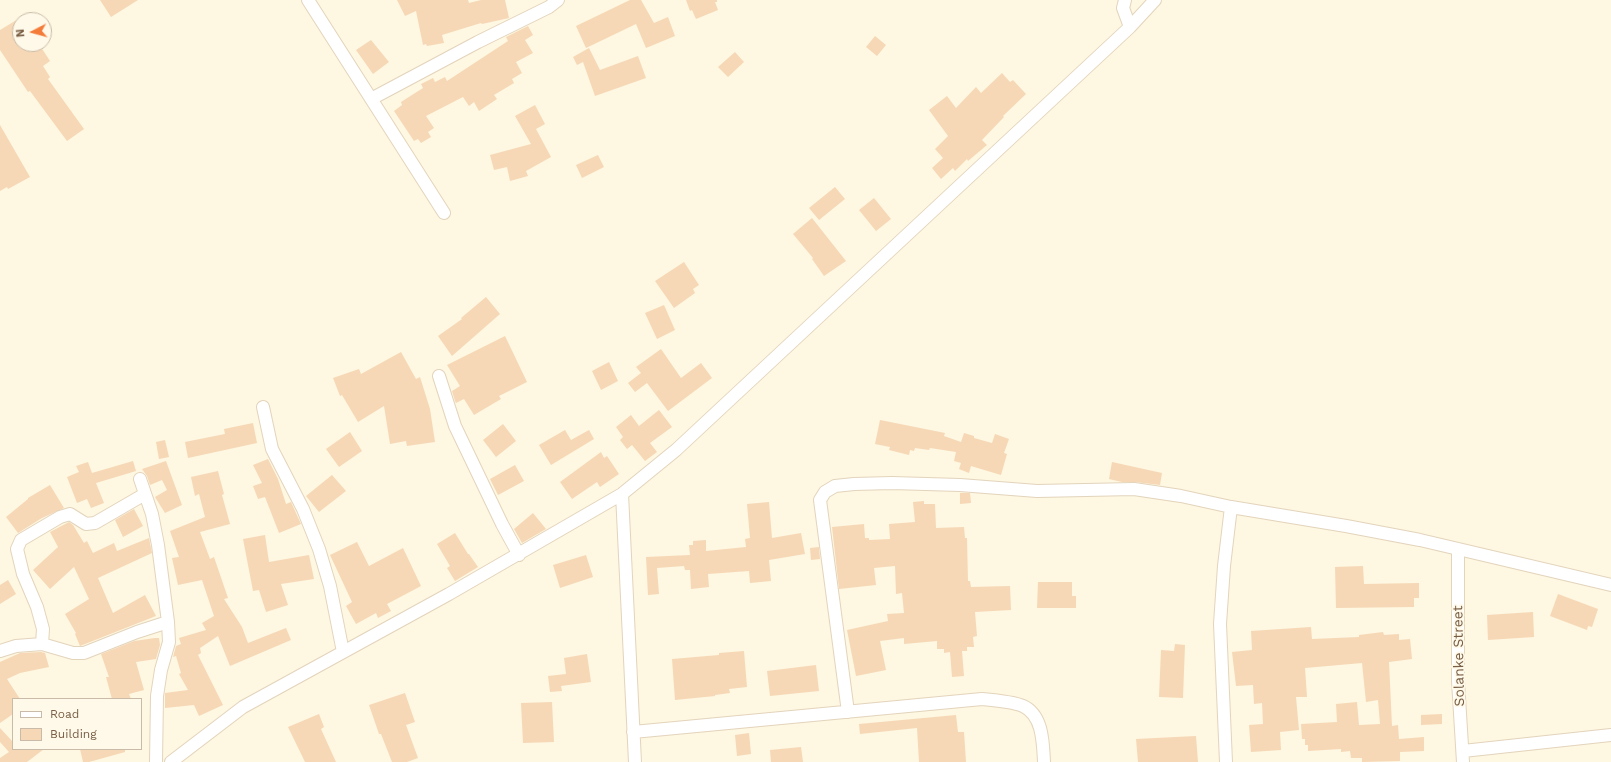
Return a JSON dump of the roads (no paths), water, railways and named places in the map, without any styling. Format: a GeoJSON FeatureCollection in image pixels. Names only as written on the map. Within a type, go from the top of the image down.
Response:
{"type":"FeatureCollection","features":[{"type":"Feature","properties":{"kind":"street"},"geometry":{"type":"LineString","coordinates":[[308,0],[444,213]]}},
{"type":"Feature","properties":{"kind":"street"},"geometry":{"type":"LineString","coordinates":[[371,99],[478,42],[549,7],[558,0]]}},
{"type":"Feature","properties":{"kind":"street"},"geometry":{"type":"LineString","coordinates":[[171,762],[243,707],[519,555],[622,494],[676,450],[1130,27],[1155,0]]}},
{"type":"Feature","properties":{"kind":"street"},"geometry":{"type":"LineString","coordinates":[[1122,3],[1130,27]]}},
{"type":"Feature","properties":{"kind":"street"},"geometry":{"type":"LineString","coordinates":[[439,376],[455,426],[502,524],[519,555]]}},
{"type":"Feature","properties":{"kind":"street"},"geometry":{"type":"LineString","coordinates":[[263,407],[272,449],[303,509],[319,549],[330,586],[343,652]]}},
{"type":"Feature","properties":{"kind":"street"},"geometry":{"type":"LineString","coordinates":[[140,479],[152,514],[158,545],[168,622],[169,642],[161,670],[157,696],[156,762]]}},
{"type":"Feature","properties":{"kind":"street"},"geometry":{"type":"LineString","coordinates":[[848,712],[820,500],[825,492],[835,486],[892,483],[960,485],[1037,491],[1134,489],[1181,496],[1231,507],[1420,540],[1611,585]]}},
{"type":"Feature","properties":{"kind":"street"},"geometry":{"type":"LineString","coordinates":[[42,644],[43,629],[37,607],[23,574],[17,549],[21,540],[60,517],[70,514],[86,524],[95,523],[145,494]]}},
{"type":"Feature","properties":{"kind":"street"},"geometry":{"type":"LineString","coordinates":[[622,494],[635,762]]}},
{"type":"Feature","properties":{"kind":"street"},"geometry":{"type":"LineString","coordinates":[[1226,762],[1220,624],[1224,566],[1231,507]]}},
{"type":"Feature","properties":{"kind":"street","name":"Solanke Street"},"geometry":{"type":"LineString","coordinates":[[1458,550],[1458,681],[1463,756]]}},
{"type":"Feature","properties":{"kind":"street"},"geometry":{"type":"LineString","coordinates":[[0,651],[16,646],[42,644],[73,653],[84,653],[137,632],[168,622]]}},
{"type":"Feature","properties":{"kind":"street"},"geometry":{"type":"LineString","coordinates":[[633,732],[982,699],[1023,706],[1034,714],[1041,731],[1044,762]]}},
{"type":"Feature","properties":{"kind":"street"},"geometry":{"type":"LineString","coordinates":[[1463,756],[1611,735]]}}]}
